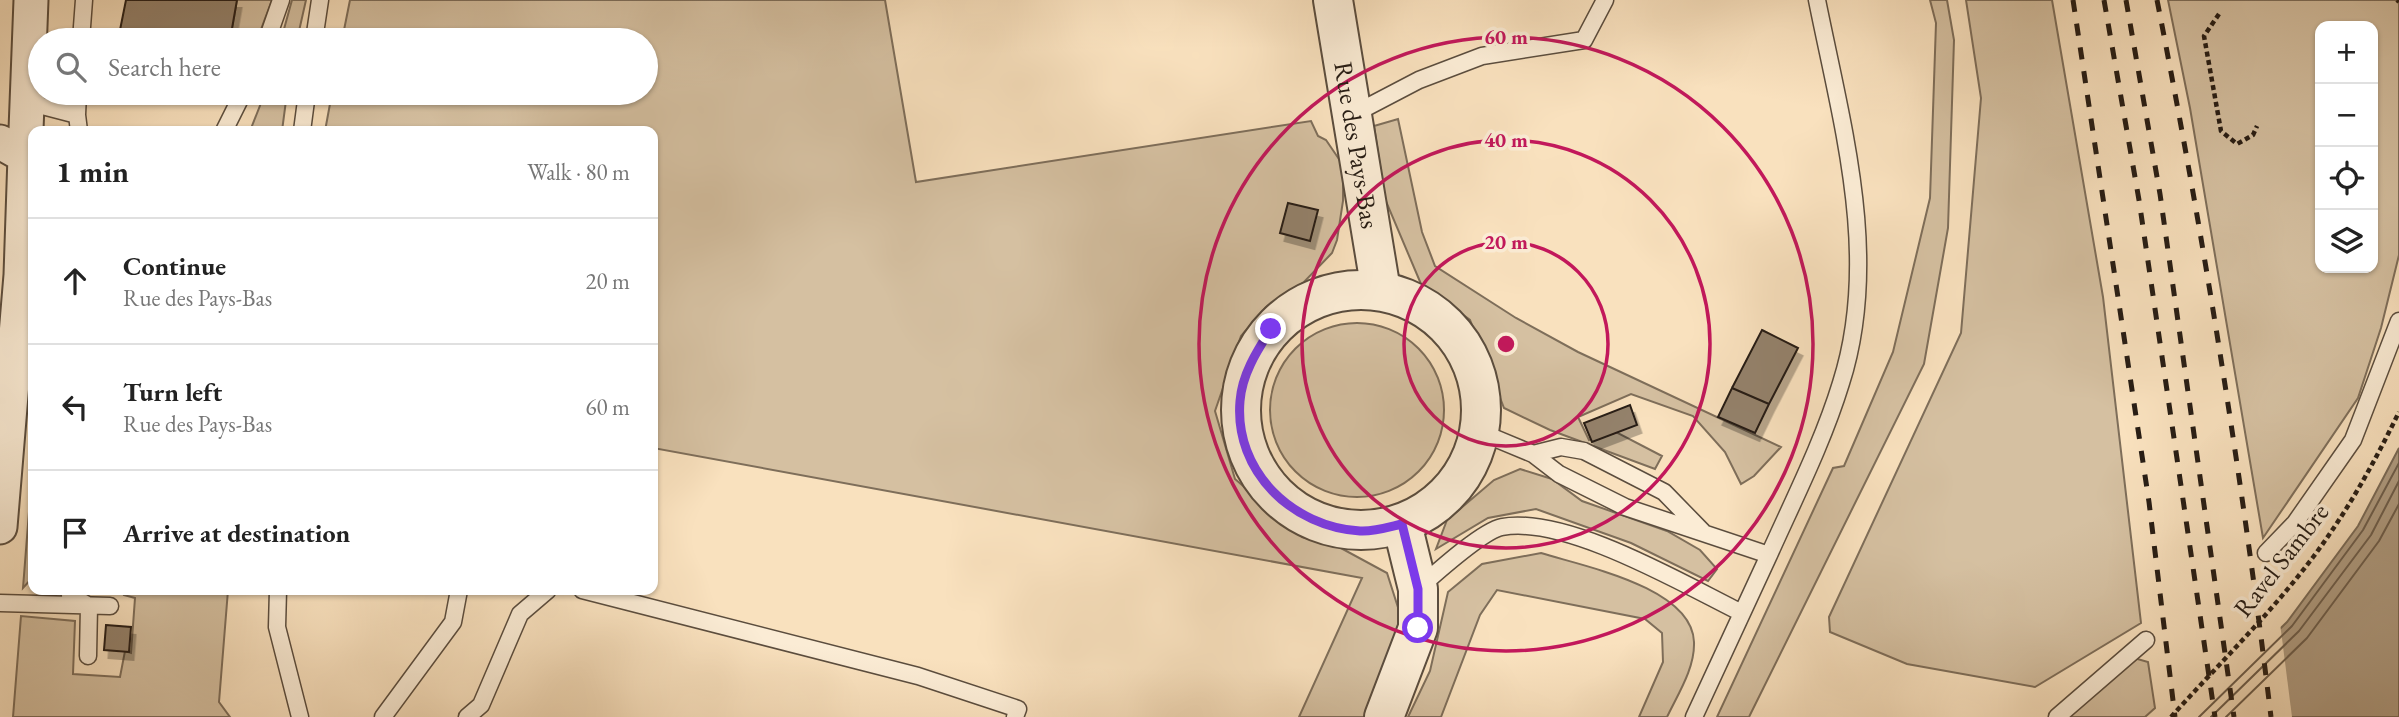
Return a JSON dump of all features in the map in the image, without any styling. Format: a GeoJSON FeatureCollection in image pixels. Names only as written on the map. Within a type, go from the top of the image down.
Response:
{"type":"FeatureCollection","features":[{"type":"Feature","properties":{"kind":"street"},"geometry":{"type":"LineString","coordinates":[[30,28],[31,0]]}},
{"type":"Feature","properties":{"kind":"street","name":"Rue des Pays-Bas"},"geometry":{"type":"LineString","coordinates":[[1333,0],[1381,290]]}},
{"type":"Feature","properties":{"kind":"street"},"geometry":{"type":"LineString","coordinates":[[0,527],[21,275],[13,149],[27,102],[28,76]]}},
{"type":"Feature","properties":{"kind":"street"},"geometry":{"type":"LineString","coordinates":[[1381,290],[1417,303],[1448,326],[1470,357],[1480,394],[1480,432],[1465,471],[1438,503],[1402,524],[1362,532],[1323,526],[1287,507],[1260,478],[1244,442],[1240,402],[1250,362],[1271,329],[1302,304],[1340,291],[1381,290]]}},
{"type":"Feature","properties":{"kind":"street"},"geometry":{"type":"LineString","coordinates":[[1384,717],[1418,628],[1418,589],[1402,524]]}},
{"type":"Feature","properties":{"kind":"lane"},"geometry":{"type":"LineString","coordinates":[[82,28],[84,0]]}},
{"type":"Feature","properties":{"kind":"lane"},"geometry":{"type":"LineString","coordinates":[[271,28],[281,0]]}},
{"type":"Feature","properties":{"kind":"lane"},"geometry":{"type":"LineString","coordinates":[[316,28],[320,0]]}},
{"type":"Feature","properties":{"kind":"lane"},"geometry":{"type":"LineString","coordinates":[[1352,116],[1419,80],[1482,56],[1584,40],[1605,0]]}},
{"type":"Feature","properties":{"kind":"lane"},"geometry":{"type":"LineString","coordinates":[[1694,717],[1769,555],[1842,382],[1857,306],[1861,251],[1840,116],[1817,0]]}},
{"type":"Feature","properties":{"kind":"lane"},"geometry":{"type":"LineString","coordinates":[[34,105],[78,123],[78,105]]}},
{"type":"Feature","properties":{"kind":"lane"},"geometry":{"type":"LineString","coordinates":[[226,126],[237,105]]}},
{"type":"Feature","properties":{"kind":"lane"},"geometry":{"type":"LineString","coordinates":[[303,126],[305,105]]}},
{"type":"Feature","properties":{"kind":"lane"},"geometry":{"type":"LineString","coordinates":[[2266,553],[2295,523],[2353,440],[2399,321]]}},
{"type":"Feature","properties":{"kind":"lane"},"geometry":{"type":"LineString","coordinates":[[1480,432],[1533,454],[1559,474],[1625,507],[1769,555]]}},
{"type":"Feature","properties":{"kind":"lane"},"geometry":{"type":"LineString","coordinates":[[1533,454],[1561,447],[1584,452],[1664,492],[1705,534]]}},
{"type":"Feature","properties":{"kind":"lane"},"geometry":{"type":"LineString","coordinates":[[1418,589],[1453,558],[1499,527],[1536,526],[1623,555],[1742,613]]}},
{"type":"Feature","properties":{"kind":"lane"},"geometry":{"type":"LineString","coordinates":[[70,595],[89,606]]}},
{"type":"Feature","properties":{"kind":"lane"},"geometry":{"type":"LineString","coordinates":[[278,595],[277,627],[300,717]]}},
{"type":"Feature","properties":{"kind":"lane"},"geometry":{"type":"LineString","coordinates":[[383,717],[453,622],[458,595]]}},
{"type":"Feature","properties":{"kind":"lane"},"geometry":{"type":"LineString","coordinates":[[467,717],[481,705],[520,614],[542,595]]}},
{"type":"Feature","properties":{"kind":"lane"},"geometry":{"type":"LineString","coordinates":[[602,595],[918,676],[1021,714]]}},
{"type":"Feature","properties":{"kind":"lane"},"geometry":{"type":"LineString","coordinates":[[0,603],[110,606]]}},
{"type":"Feature","properties":{"kind":"lane"},"geometry":{"type":"LineString","coordinates":[[88,656],[89,606]]}},
{"type":"Feature","properties":{"kind":"lane"},"geometry":{"type":"LineString","coordinates":[[2057,717],[2147,640]]}},
{"type":"Feature","properties":{"kind":"path"},"geometry":{"type":"LineString","coordinates":[[2219,14],[2204,36],[2221,131],[2236,144],[2253,135],[2257,126]]}},
{"type":"Feature","properties":{"kind":"path","name":"Ravel Sambre"},"geometry":{"type":"LineString","coordinates":[[2171,717],[2284,594],[2332,531],[2373,465],[2399,412]]}},
{"type":"Feature","properties":{"kind":"shaded area"},"geometry":{"type":"Polygon","coordinates":[[[237,0],[272,0],[262,28],[232,28],[237,0]]]}},
{"type":"Feature","properties":{"kind":"shaded area"},"geometry":{"type":"Polygon","coordinates":[[[292,0],[306,0],[300,28],[284,28],[292,0]]]}},
{"type":"Feature","properties":{"kind":"shaded area"},"geometry":{"type":"Polygon","coordinates":[[[350,0],[885,0],[916,182],[1311,121],[1318,136],[1326,140],[1343,165],[1343,201],[1337,240],[1332,253],[1304,282],[1266,307],[1241,336],[1215,411],[1235,479],[1302,537],[1339,547],[1387,573],[1402,620],[1364,717],[1299,717],[1362,578],[658,449],[658,126],[326,126],[330,105],[658,105],[658,28],[344,28],[350,0]]]}},
{"type":"Feature","properties":{"kind":"shaded area"},"geometry":{"type":"Polygon","coordinates":[[[1930,0],[1947,0],[1954,40],[1948,228],[1924,364],[1749,717],[1717,717],[1833,468],[1844,466],[1893,352],[1930,198],[1936,23],[1930,0]]]}},
{"type":"Feature","properties":{"kind":"shaded area"},"geometry":{"type":"Polygon","coordinates":[[[1966,0],[2052,0],[2103,297],[2141,623],[2035,687],[1907,664],[1830,632],[1829,617],[1961,333],[1981,98],[1966,0]]]}},
{"type":"Feature","properties":{"kind":"shaded area"},"geometry":{"type":"Polygon","coordinates":[[[2168,0],[2399,0],[2399,255],[2381,328],[2358,398],[2263,538],[2190,108],[2168,0]]]}},
{"type":"Feature","properties":{"kind":"shaded area"},"geometry":{"type":"Polygon","coordinates":[[[260,105],[285,105],[283,126],[252,126],[260,105]]]}},
{"type":"Feature","properties":{"kind":"shaded area"},"geometry":{"type":"Polygon","coordinates":[[[1398,119],[1422,232],[1435,266],[1516,318],[1578,352],[1781,447],[1754,476],[1741,484],[1725,452],[1693,416],[1631,394],[1578,417],[1589,440],[1616,432],[1662,456],[1655,469],[1550,430],[1504,408],[1470,320],[1421,284],[1385,199],[1374,126],[1398,119]]]}},
{"type":"Feature","properties":{"kind":"shaded area"},"geometry":{"type":"Polygon","coordinates":[[[1357,323],[1390,330],[1418,349],[1437,377],[1444,410],[1437,443],[1418,471],[1390,490],[1357,497],[1324,490],[1296,471],[1277,443],[1270,410],[1277,377],[1296,349],[1324,330],[1357,323]]]}},
{"type":"Feature","properties":{"kind":"shaded area"},"geometry":{"type":"Polygon","coordinates":[[[1520,469],[1552,479],[1582,501],[1667,531],[1700,550],[1717,569],[1708,581],[1631,543],[1536,509],[1488,518],[1436,549],[1447,520],[1494,480],[1520,469]]]}},
{"type":"Feature","properties":{"kind":"shaded area"},"geometry":{"type":"Polygon","coordinates":[[[28,524],[28,582],[23,588],[28,524]]]}},
{"type":"Feature","properties":{"kind":"shaded area"},"geometry":{"type":"Polygon","coordinates":[[[1541,553],[1607,572],[1656,593],[1675,607],[1689,623],[1694,642],[1692,661],[1667,717],[1639,717],[1663,662],[1662,633],[1645,619],[1497,590],[1480,615],[1441,717],[1408,717],[1430,671],[1448,592],[1482,564],[1541,553]]]}},
{"type":"Feature","properties":{"kind":"shaded area"},"geometry":{"type":"Polygon","coordinates":[[[124,595],[228,595],[219,702],[230,717],[13,717],[21,616],[75,621],[73,674],[120,677],[125,651],[131,653],[135,598],[124,595]]]}},
{"type":"Feature","properties":{"kind":"shaded area"},"geometry":{"type":"Polygon","coordinates":[[[2127,656],[2148,662],[2155,708],[2145,717],[2066,717],[2127,656]]]}},
{"type":"Feature","properties":{"kind":"water"},"geometry":{"type":"Polygon","coordinates":[[[2399,448],[2399,717],[2189,717],[2287,622],[2358,526],[2399,448]]]}},
{"type":"Feature","properties":{"kind":"pier"},"geometry":{"type":"Polygon","coordinates":[[[2280,623],[2292,717],[2185,717],[2186,714],[2280,623]]]}},
{"type":"Feature","properties":{"kind":"building"},"geometry":{"type":"Polygon","coordinates":[[[126,0],[237,0],[232,28],[120,28],[126,0]]]}},
{"type":"Feature","properties":{"kind":"building"},"geometry":{"type":"Polygon","coordinates":[[[1288,203],[1318,210],[1310,241],[1280,233],[1288,203]]]}},
{"type":"Feature","properties":{"kind":"building"},"geometry":{"type":"Polygon","coordinates":[[[1762,330],[1798,348],[1769,404],[1732,388],[1762,330]]]}},
{"type":"Feature","properties":{"kind":"building"},"geometry":{"type":"Polygon","coordinates":[[[1732,388],[1769,404],[1755,433],[1718,417],[1732,388]]]}},
{"type":"Feature","properties":{"kind":"building"},"geometry":{"type":"Polygon","coordinates":[[[1630,405],[1637,425],[1592,442],[1584,423],[1630,405]]]}},
{"type":"Feature","properties":{"kind":"building"},"geometry":{"type":"Polygon","coordinates":[[[106,625],[131,627],[129,652],[104,650],[106,625]]]}},
{"type":"Feature","properties":{"kind":"railway"},"geometry":{"type":"LineString","coordinates":[[2073,0],[2149,502],[2175,717]]}},
{"type":"Feature","properties":{"kind":"railway"},"geometry":{"type":"LineString","coordinates":[[2104,0],[2139,200],[2215,717]]}},
{"type":"Feature","properties":{"kind":"railway"},"geometry":{"type":"LineString","coordinates":[[2126,0],[2160,194],[2234,717]]}},
{"type":"Feature","properties":{"kind":"railway"},"geometry":{"type":"LineString","coordinates":[[2157,0],[2221,358],[2271,717]]}},
{"type":"Feature","properties":{"kind":"route"},"geometry":{"type":"LineString","coordinates":[[1271,329],[1250,362],[1240,402],[1244,442],[1260,478],[1287,507],[1323,526],[1362,532],[1402,524],[1418,589],[1418,628]]}}]}
